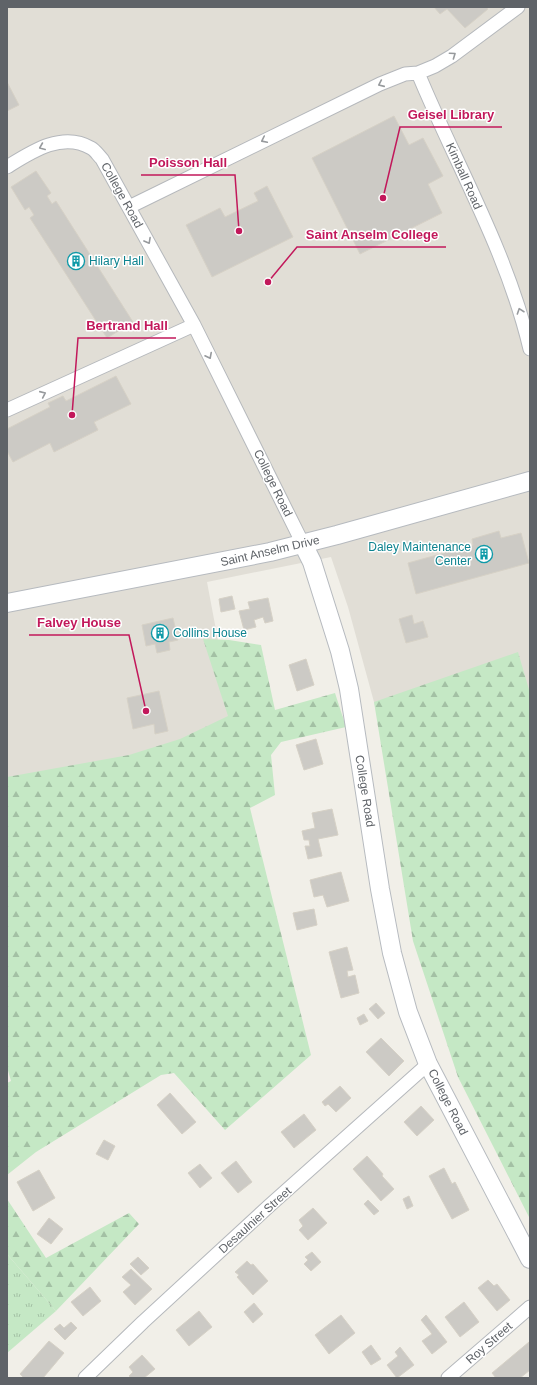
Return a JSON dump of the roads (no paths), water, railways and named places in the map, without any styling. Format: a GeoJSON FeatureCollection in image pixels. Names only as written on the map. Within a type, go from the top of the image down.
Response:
{"type":"FeatureCollection","features":[{"type":"Feature","properties":{"kind":"street"},"geometry":{"type":"LineString","coordinates":[[129,207],[380,84],[405,74],[418,73],[435,66],[452,56],[518,7]]}},
{"type":"Feature","properties":{"kind":"street","name":"Kimball Road"},"geometry":{"type":"LineString","coordinates":[[418,73],[494,240],[521,314],[530,349]]}},
{"type":"Feature","properties":{"kind":"street","name":"College Road"},"geometry":{"type":"LineString","coordinates":[[7,167],[39,148],[55,142],[67,141],[80,143],[92,149],[102,159],[194,325],[312,562],[343,663],[354,716],[380,889],[392,952],[408,1012],[428,1064],[530,1259]]}},
{"type":"Feature","properties":{"kind":"street"},"geometry":{"type":"LineString","coordinates":[[7,410],[194,325]]}},
{"type":"Feature","properties":{"kind":"street","name":"Saint Anselm Drive"},"geometry":{"type":"LineString","coordinates":[[7,603],[234,560],[303,544],[530,482]]}},
{"type":"Feature","properties":{"kind":"street","name":"Desaulnier Street"},"geometry":{"type":"LineString","coordinates":[[85,1378],[143,1322],[269,1206],[428,1064]]}},
{"type":"Feature","properties":{"kind":"street","name":"Roy Street"},"geometry":{"type":"LineString","coordinates":[[448,1378],[530,1307]]}},
{"type":"Feature","properties":{"kind":"place","name":"Geisel Library"},"geometry":{"type":"Point","coordinates":[383,198]}},
{"type":"Feature","properties":{"kind":"place","name":"Poisson Hall"},"geometry":{"type":"Point","coordinates":[239,231]}},
{"type":"Feature","properties":{"kind":"place","name":"Hilary Hall"},"geometry":{"type":"Point","coordinates":[76,261]}},
{"type":"Feature","properties":{"kind":"place","name":"Saint Anselm College"},"geometry":{"type":"Point","coordinates":[268,282]}},
{"type":"Feature","properties":{"kind":"place","name":"Bertrand Hall"},"geometry":{"type":"Point","coordinates":[72,415]}},
{"type":"Feature","properties":{"kind":"place","name":"Daley Maintenance Center"},"geometry":{"type":"Point","coordinates":[484,554]}},
{"type":"Feature","properties":{"kind":"place","name":"Collins House"},"geometry":{"type":"Point","coordinates":[160,633]}},
{"type":"Feature","properties":{"kind":"place","name":"Falvey House"},"geometry":{"type":"Point","coordinates":[146,711]}}]}
